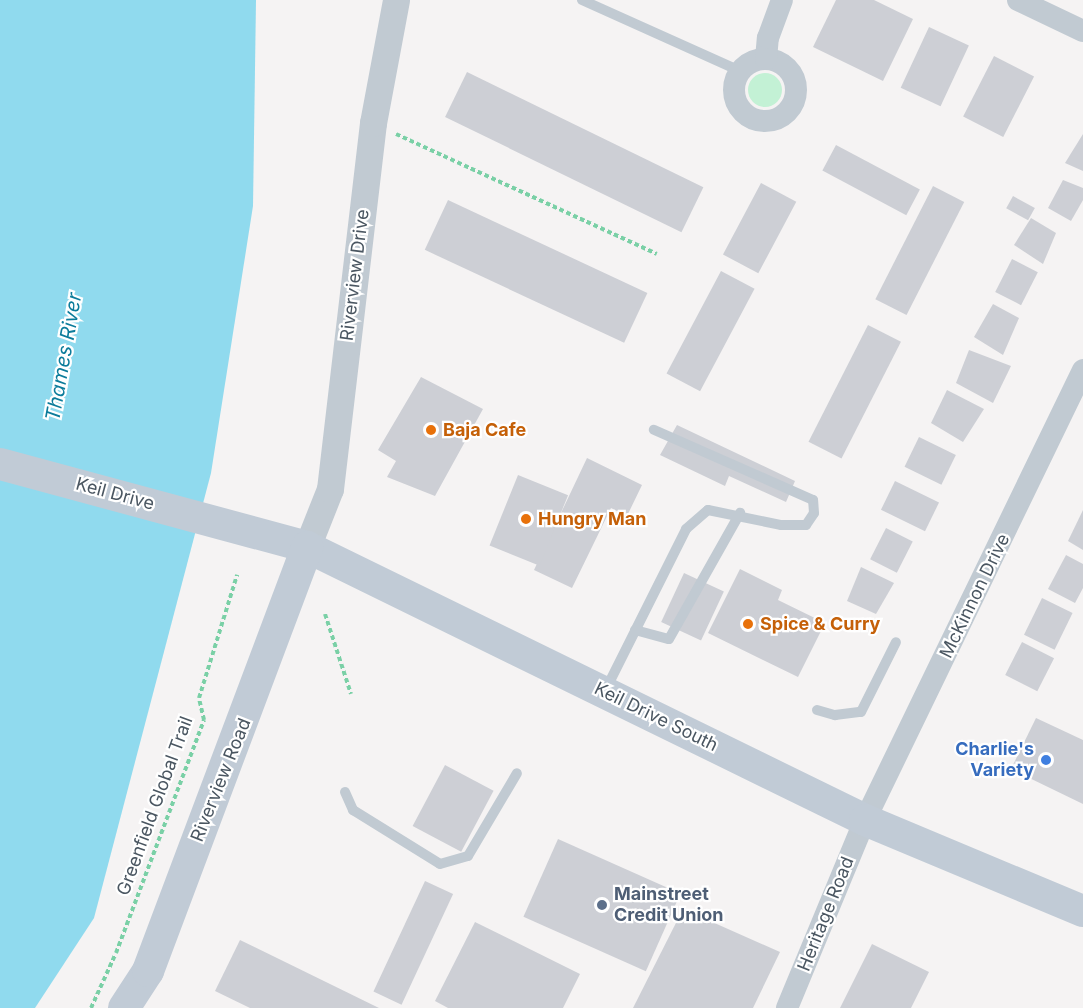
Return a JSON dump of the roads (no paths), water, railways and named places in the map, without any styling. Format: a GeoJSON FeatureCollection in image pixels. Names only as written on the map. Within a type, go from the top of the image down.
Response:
{"type":"FeatureCollection","features":[{"type":"Feature","properties":{"kind":"main road","name":"Keil Drive"},"geometry":{"type":"LineString","coordinates":[[0,464],[229,524]]}},
{"type":"Feature","properties":{"kind":"main road","name":"Keil Drive South"},"geometry":{"type":"LineString","coordinates":[[229,524],[307,547],[865,820],[1083,911]]}},
{"type":"Feature","properties":{"kind":"main road","name":"Riverview Road"},"geometry":{"type":"LineString","coordinates":[[124,1008],[148,971],[307,547]]}},
{"type":"Feature","properties":{"kind":"street","name":"Riverview Drive"},"geometry":{"type":"LineString","coordinates":[[307,547],[330,489],[373,123],[396,0]]}},
{"type":"Feature","properties":{"kind":"street"},"geometry":{"type":"LineString","coordinates":[[766,59],[768,38],[782,0]]}},
{"type":"Feature","properties":{"kind":"street"},"geometry":{"type":"LineString","coordinates":[[1018,0],[1061,9],[1083,31]]}},
{"type":"Feature","properties":{"kind":"street"},"geometry":{"type":"LineString","coordinates":[[766,59],[786,67],[796,87],[792,107],[774,120],[754,120],[738,108],[733,89],[740,71],[757,60],[766,59]]}},
{"type":"Feature","properties":{"kind":"street","name":"McKinnon Drive"},"geometry":{"type":"LineString","coordinates":[[865,820],[1083,370]]}},
{"type":"Feature","properties":{"kind":"street","name":"Heritage Road"},"geometry":{"type":"LineString","coordinates":[[787,1008],[865,820]]}},
{"type":"Feature","properties":{"kind":"lane"},"geometry":{"type":"LineString","coordinates":[[582,0],[740,71]]}},
{"type":"Feature","properties":{"kind":"lane"},"geometry":{"type":"LineString","coordinates":[[605,692],[686,529],[708,510],[740,513],[781,525],[806,525],[814,513],[813,500],[654,430]]}},
{"type":"Feature","properties":{"kind":"lane"},"geometry":{"type":"LineString","coordinates":[[635,630],[669,639],[740,513]]}},
{"type":"Feature","properties":{"kind":"lane"},"geometry":{"type":"LineString","coordinates":[[817,710],[835,716],[861,712],[896,642]]}},
{"type":"Feature","properties":{"kind":"lane"},"geometry":{"type":"LineString","coordinates":[[345,792],[352,810],[440,864],[468,856],[517,773]]}},
{"type":"Feature","properties":{"kind":"water","name":"Thames River"},"geometry":{"type":"Polygon","coordinates":[[[0,0],[256,0],[253,206],[211,473],[94,918],[35,1008],[0,1008],[0,0]]]}},
{"type":"Feature","properties":{"kind":"place","name":"Baja Cafe"},"geometry":{"type":"Point","coordinates":[431,430]}},
{"type":"Feature","properties":{"kind":"place","name":"Hungry Man"},"geometry":{"type":"Point","coordinates":[526,519]}},
{"type":"Feature","properties":{"kind":"place","name":"Spice & Curry"},"geometry":{"type":"Point","coordinates":[748,624]}},
{"type":"Feature","properties":{"kind":"place","name":"Charlie's Variety"},"geometry":{"type":"Point","coordinates":[1046,760]}},
{"type":"Feature","properties":{"kind":"place","name":"Mainstreet Credit Union"},"geometry":{"type":"Point","coordinates":[602,905]}}]}
